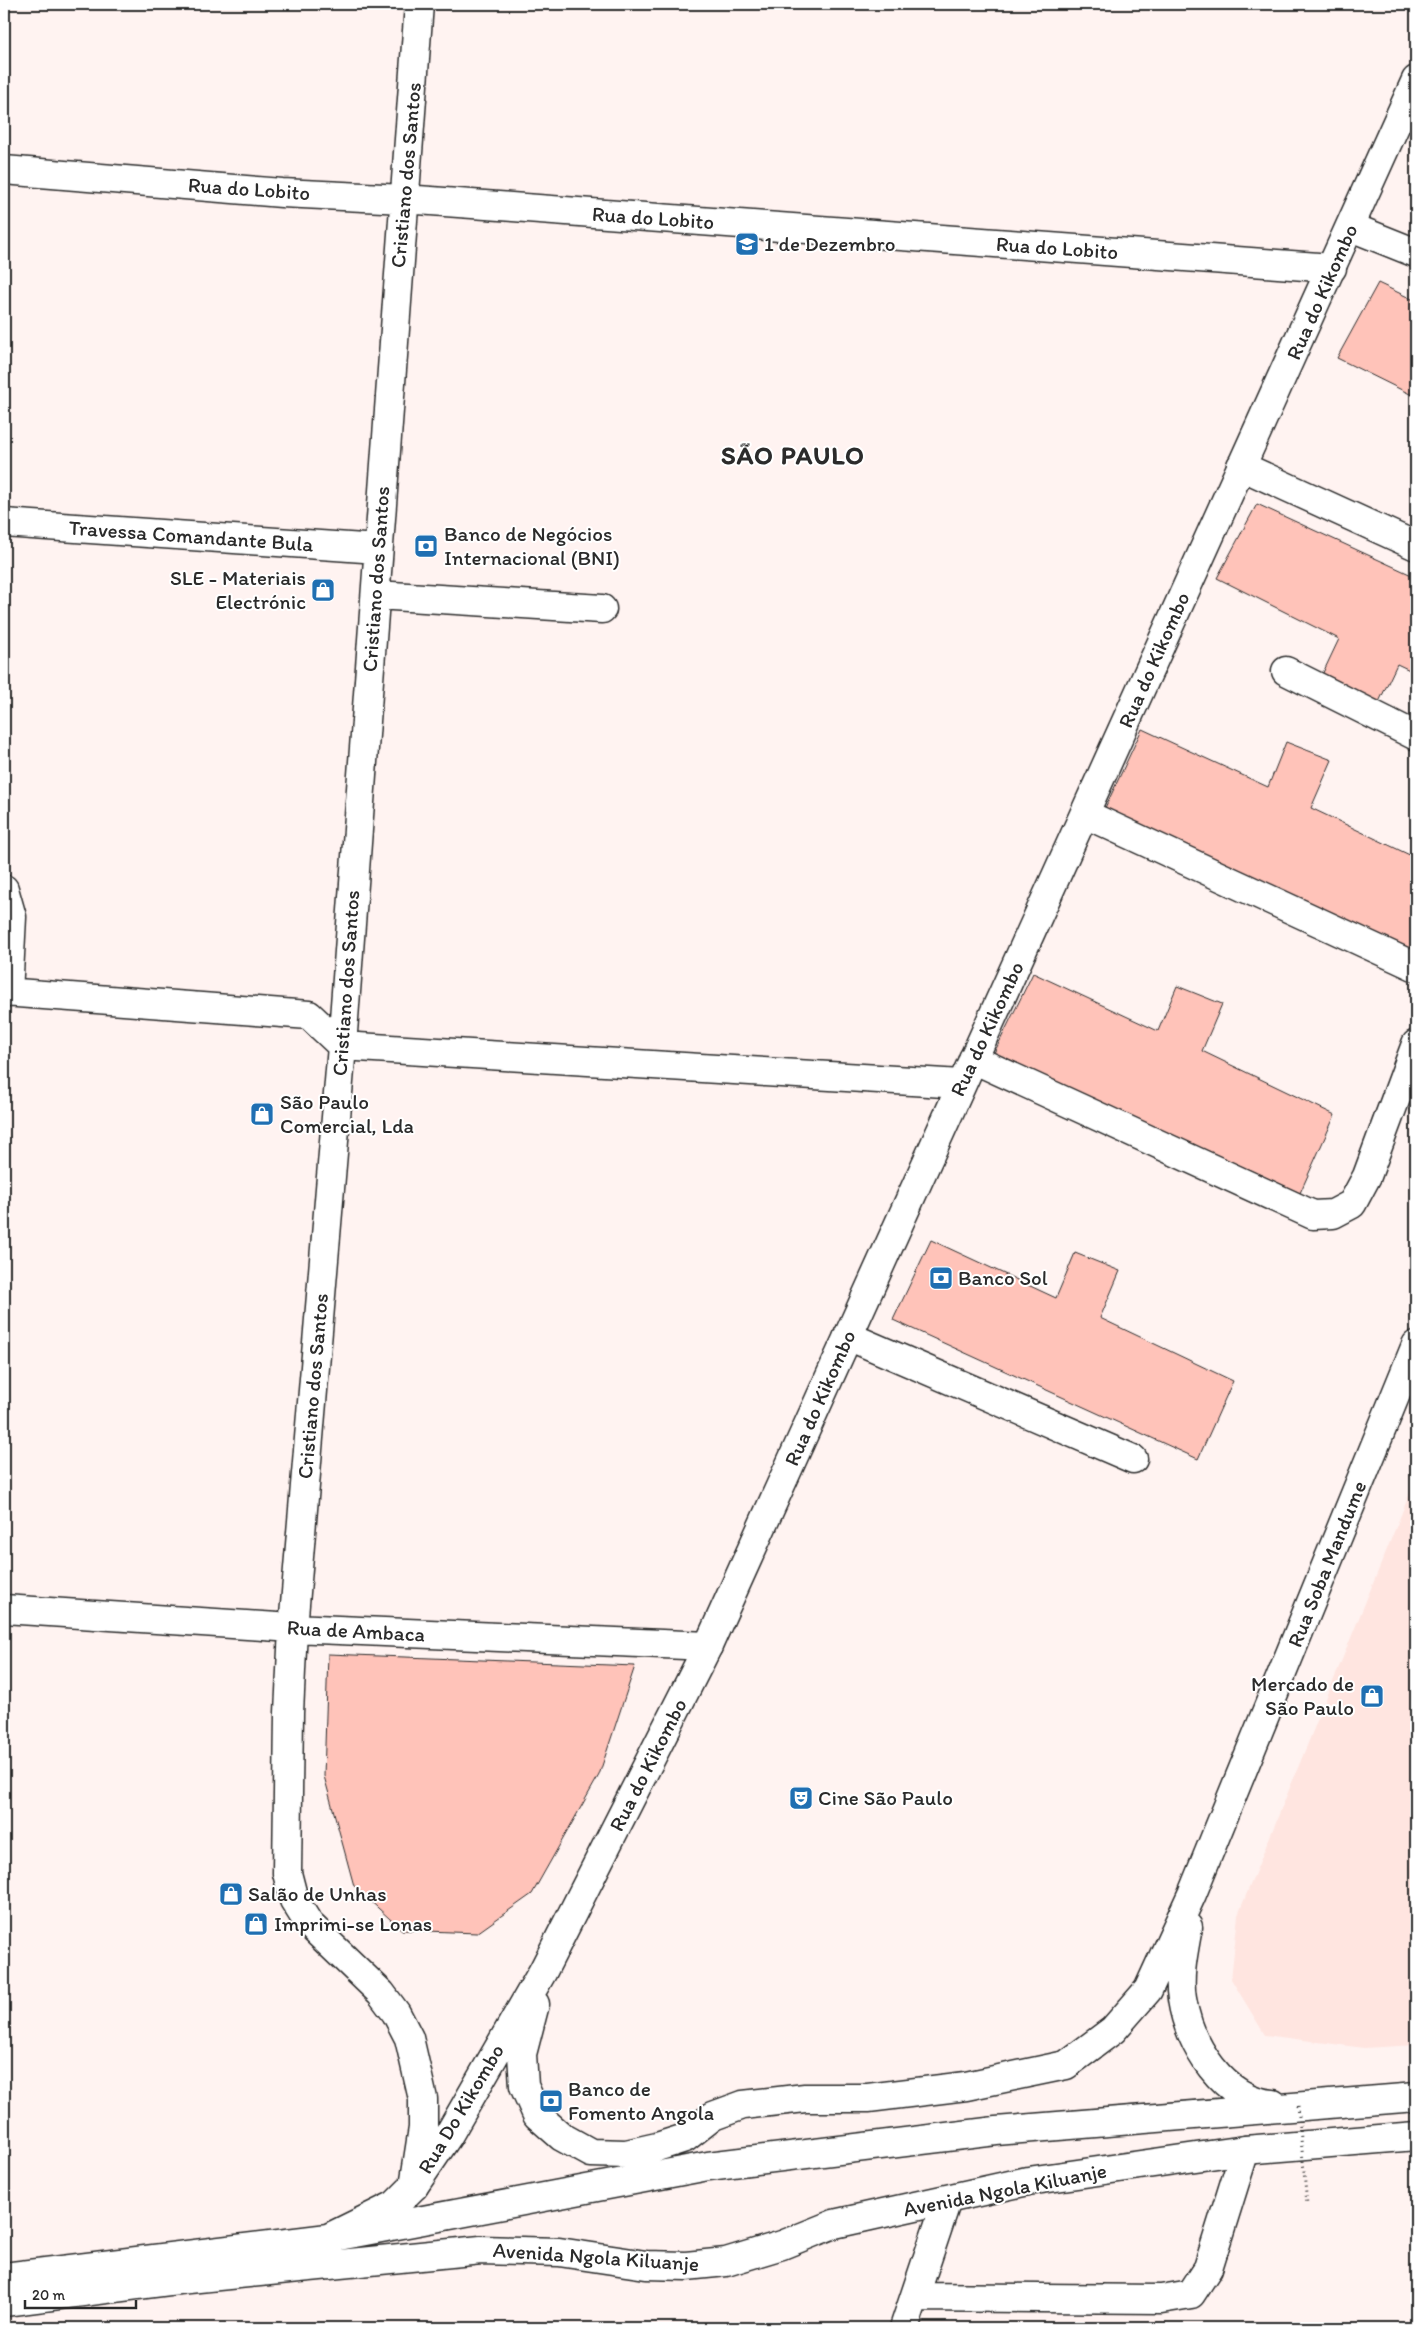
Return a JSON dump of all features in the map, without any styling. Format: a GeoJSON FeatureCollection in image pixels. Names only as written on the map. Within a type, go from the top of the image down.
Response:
{"type":"FeatureCollection","features":[{"type":"Feature","properties":{"kind":"main road","name":"Cristiano dos Santos"},"geometry":{"type":"LineString","coordinates":[[414,2186],[423,2128],[423,2099],[409,2038],[396,2012],[382,1993],[308,1924],[294,1900],[287,1873],[289,1713],[293,1628],[342,1046],[419,4]]}},
{"type":"Feature","properties":{"kind":"main road","name":"Rua do Kikombo"},"geometry":{"type":"LineString","coordinates":[[543,1971],[708,1646],[1416,80]]}},
{"type":"Feature","properties":{"kind":"main road","name":"Rua do Lobito"},"geometry":{"type":"LineString","coordinates":[[4,170],[282,193],[404,199],[1332,268]]}},
{"type":"Feature","properties":{"kind":"main road"},"geometry":{"type":"LineString","coordinates":[[1351,226],[1416,253]]}},
{"type":"Feature","properties":{"kind":"main road"},"geometry":{"type":"LineString","coordinates":[[1241,466],[1416,546]]}},
{"type":"Feature","properties":{"kind":"main road","name":"Travessa Comandante Bula"},"geometry":{"type":"LineString","coordinates":[[4,523],[378,549]]}},
{"type":"Feature","properties":{"kind":"main road"},"geometry":{"type":"LineString","coordinates":[[376,595],[602,609]]}},
{"type":"Feature","properties":{"kind":"main road"},"geometry":{"type":"LineString","coordinates":[[1286,672],[1416,736]]}},
{"type":"Feature","properties":{"kind":"main road"},"geometry":{"type":"LineString","coordinates":[[1085,814],[1416,967]]}},
{"type":"Feature","properties":{"kind":"main road"},"geometry":{"type":"LineString","coordinates":[[4,889],[12,917],[6,992],[308,1015],[342,1046],[961,1084]]}},
{"type":"Feature","properties":{"kind":"main road"},"geometry":{"type":"LineString","coordinates":[[973,1059],[1313,1215],[1319,1215],[1333,1214],[1352,1204],[1367,1176],[1416,1044]]}},
{"type":"Feature","properties":{"kind":"main road"},"geometry":{"type":"LineString","coordinates":[[848,1336],[1133,1459]]}},
{"type":"Feature","properties":{"kind":"main road","name":"Rua Soba Mandume"},"geometry":{"type":"LineString","coordinates":[[1192,1894],[1416,1345]]}},
{"type":"Feature","properties":{"kind":"main road","name":"Rua de Ambaca"},"geometry":{"type":"LineString","coordinates":[[4,1608],[293,1628],[708,1646]]}},
{"type":"Feature","properties":{"kind":"main road"},"geometry":{"type":"LineString","coordinates":[[543,1971],[522,2054],[524,2086],[537,2115],[562,2137],[590,2153],[626,2154],[657,2148],[685,2138],[713,2116],[743,2105],[805,2098],[868,2098],[966,2086],[1066,2065],[1113,2030],[1148,1990],[1192,1894]]}},
{"type":"Feature","properties":{"kind":"main road"},"geometry":{"type":"LineString","coordinates":[[1192,1894],[1182,1972],[1182,1998],[1190,2030],[1207,2062],[1231,2089],[1263,2103],[1289,2105]]}},
{"type":"Feature","properties":{"kind":"main road","name":"Rua Do Kikombo"},"geometry":{"type":"LineString","coordinates":[[328,2238],[395,2205],[414,2186],[448,2136],[543,1971]]}},
{"type":"Feature","properties":{"kind":"main road","name":"Avenida Ngola Kiluanje"},"geometry":{"type":"LineString","coordinates":[[4,2277],[328,2238],[708,2166],[996,2131],[1289,2105],[1416,2097]]}},
{"type":"Feature","properties":{"kind":"main road","name":"Avenida Ngola Kiluanje"},"geometry":{"type":"LineString","coordinates":[[4,2302],[179,2280],[481,2250],[559,2252],[646,2265],[686,2266],[710,2264],[726,2262],[782,2245],[834,2224],[1028,2181],[1245,2150],[1416,2136]]}},
{"type":"Feature","properties":{"kind":"main road"},"geometry":{"type":"LineString","coordinates":[[915,2297],[1161,2299],[1191,2294],[1208,2268],[1245,2150]]}},
{"type":"Feature","properties":{"kind":"main road"},"geometry":{"type":"LineString","coordinates":[[904,2328],[947,2200]]}},
{"type":"Feature","properties":{"kind":"path"},"geometry":{"type":"LineString","coordinates":[[1289,2105],[1306,2204]]}},
{"type":"Feature","properties":{"kind":"shaded area","name":"Mercado de São Paulo"},"geometry":{"type":"Polygon","coordinates":[[[1416,1478],[1416,2045],[1364,2048],[1265,2035],[1231,1979],[1238,1915],[1416,1478]]]}},
{"type":"Feature","properties":{"kind":"building"},"geometry":{"type":"Polygon","coordinates":[[[1378,283],[1416,301],[1416,397],[1337,358],[1378,283]]]}},
{"type":"Feature","properties":{"kind":"building"},"geometry":{"type":"Polygon","coordinates":[[[1257,504],[1416,577],[1416,673],[1397,664],[1379,702],[1321,677],[1339,639],[1217,578],[1257,504]]]}},
{"type":"Feature","properties":{"kind":"building"},"geometry":{"type":"Polygon","coordinates":[[[1142,729],[1268,787],[1286,742],[1332,760],[1311,808],[1416,858],[1416,934],[1410,949],[1104,810],[1142,729]]]}},
{"type":"Feature","properties":{"kind":"building"},"geometry":{"type":"Polygon","coordinates":[[[1033,973],[1158,1031],[1177,986],[1222,1004],[1202,1051],[1335,1115],[1300,1193],[994,1053],[1033,973]]]}},
{"type":"Feature","properties":{"kind":"building"},"geometry":{"type":"Polygon","coordinates":[[[931,1240],[1056,1298],[1075,1253],[1120,1271],[1100,1318],[1233,1381],[1198,1459],[893,1320],[931,1240]]]}},
{"type":"Feature","properties":{"kind":"building"},"geometry":{"type":"Polygon","coordinates":[[[328,1654],[635,1666],[599,1775],[532,1894],[477,1933],[402,1930],[354,1886],[324,1776],[328,1654]]]}},
{"type":"Feature","properties":{"kind":"place","name":"1 de Dezembro"},"geometry":{"type":"Point","coordinates":[747,244]}},
{"type":"Feature","properties":{"kind":"place","name":"Banco de Negócios Internacional (BNI)"},"geometry":{"type":"Point","coordinates":[426,546]}},
{"type":"Feature","properties":{"kind":"place","name":"SLE - Materiais Electrónic"},"geometry":{"type":"Point","coordinates":[323,590]}},
{"type":"Feature","properties":{"kind":"place","name":"São Paulo Comercial, Lda"},"geometry":{"type":"Point","coordinates":[262,1114]}},
{"type":"Feature","properties":{"kind":"place","name":"Banco Sol"},"geometry":{"type":"Point","coordinates":[941,1278]}},
{"type":"Feature","properties":{"kind":"place","name":"Mercado de São Paulo"},"geometry":{"type":"Point","coordinates":[1372,1696]}},
{"type":"Feature","properties":{"kind":"place","name":"Cine São Paulo"},"geometry":{"type":"Point","coordinates":[801,1798]}},
{"type":"Feature","properties":{"kind":"place","name":"Salão de Unhas"},"geometry":{"type":"Point","coordinates":[231,1894]}},
{"type":"Feature","properties":{"kind":"place","name":"Imprimi-se Lonas"},"geometry":{"type":"Point","coordinates":[256,1924]}},
{"type":"Feature","properties":{"kind":"place","name":"Banco de Fomento Angola"},"geometry":{"type":"Point","coordinates":[551,2101]}},
{"type":"Feature","properties":{"kind":"district","name":"SÃO PAULO"},"geometry":{"type":"Point","coordinates":[793,455]}}]}
